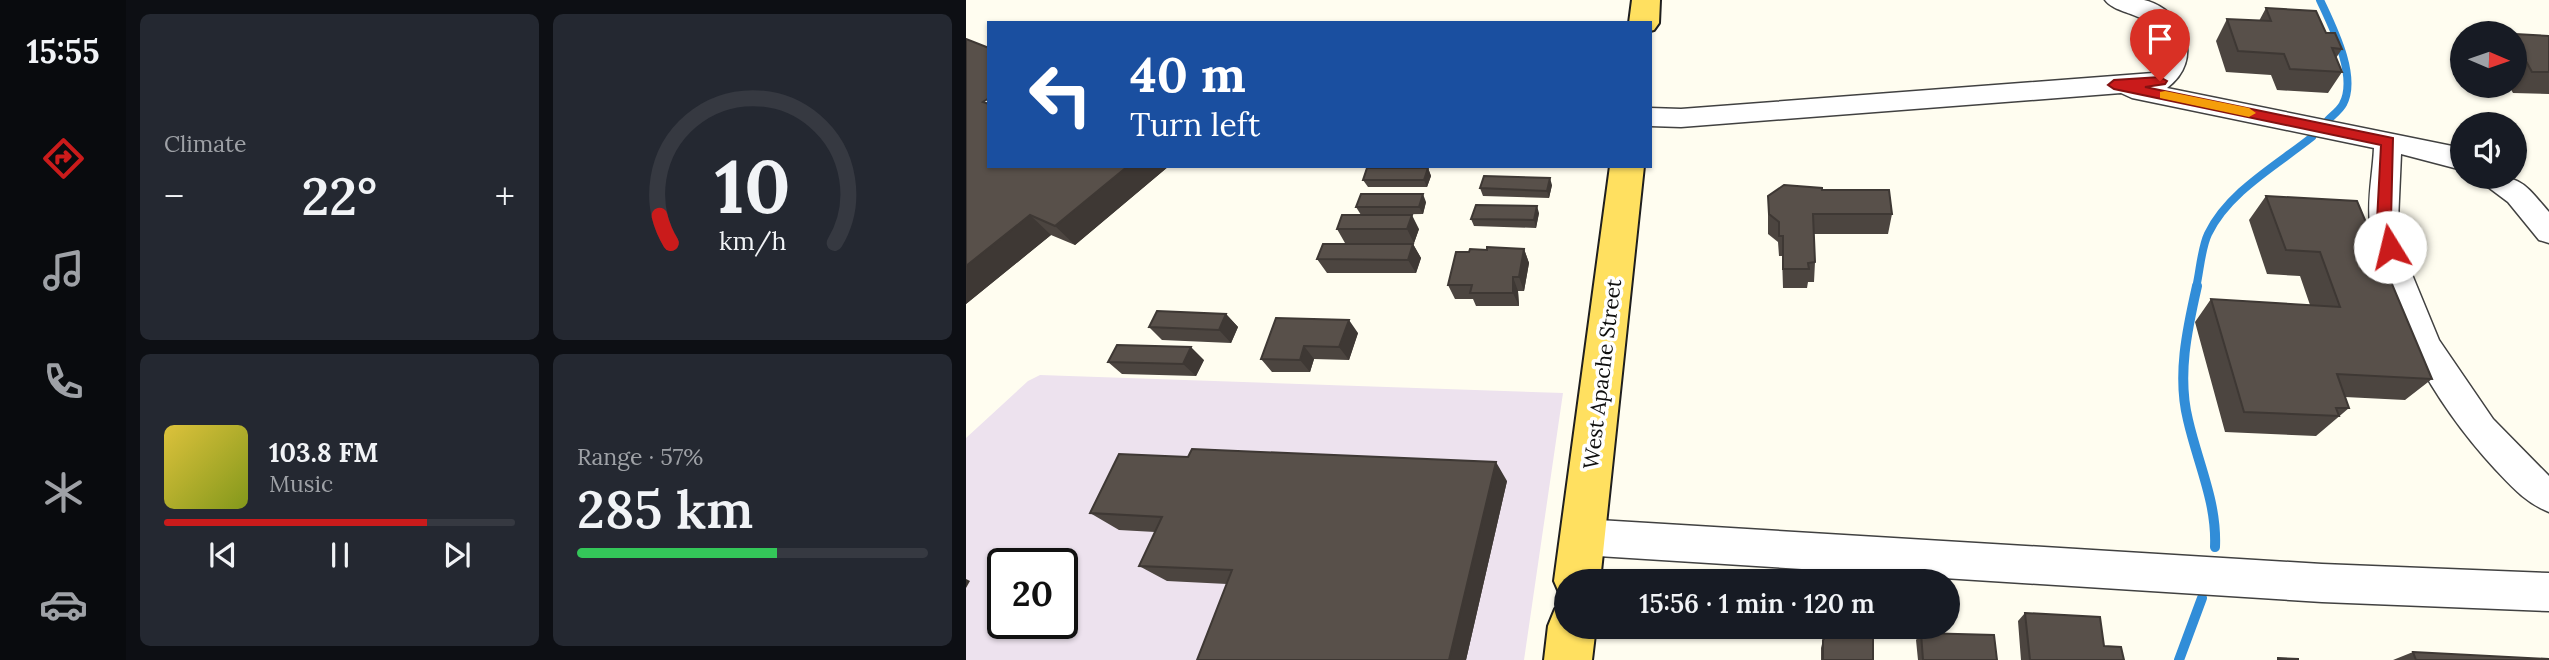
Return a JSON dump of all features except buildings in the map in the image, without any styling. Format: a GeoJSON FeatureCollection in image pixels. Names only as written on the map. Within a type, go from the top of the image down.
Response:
{"type":"FeatureCollection","features":[{"type":"Feature","properties":{"kind":"main road"},"geometry":{"type":"LineString","coordinates":[[1644,21],[1646,0]]}},
{"type":"Feature","properties":{"kind":"main road","name":"West Apache Street"},"geometry":{"type":"LineString","coordinates":[[1578,569],[1627,168]]}},
{"type":"Feature","properties":{"kind":"main road"},"geometry":{"type":"LineString","coordinates":[[1568,660],[1570,639]]}},
{"type":"Feature","properties":{"kind":"lane"},"geometry":{"type":"LineString","coordinates":[[1652,117],[1694,117],[2160,81],[2174,65],[2177,50],[2170,29],[2159,18],[2131,2],[2117,0]]}},
{"type":"Feature","properties":{"kind":"lane"},"geometry":{"type":"LineString","coordinates":[[2114,85],[2450,155]]}},
{"type":"Feature","properties":{"kind":"lane"},"geometry":{"type":"LineString","coordinates":[[2388,141],[2384,221],[2396,272],[2426,347],[2481,430],[2538,489],[2549,495]]}},
{"type":"Feature","properties":{"kind":"lane"},"geometry":{"type":"LineString","coordinates":[[2510,189],[2549,232]]}},
{"type":"Feature","properties":{"kind":"lane"},"geometry":{"type":"LineString","coordinates":[[1582,537],[2322,583],[2549,592]]}},
{"type":"Feature","properties":{"kind":"shaded area"},"geometry":{"type":"Polygon","coordinates":[[[1040,375],[1563,393],[1524,660],[966,660],[966,438],[1028,381],[1040,375]]]}},
{"type":"Feature","properties":{"kind":"waterway"},"geometry":{"type":"LineString","coordinates":[[2320,0],[2342,51],[2347,80],[2347,93],[2343,104],[2328,120]]}},
{"type":"Feature","properties":{"kind":"waterway"},"geometry":{"type":"LineString","coordinates":[[2196,288],[2202,253],[2208,234],[2217,219],[2240,192],[2312,137]]}},
{"type":"Feature","properties":{"kind":"waterway"},"geometry":{"type":"LineString","coordinates":[[2197,286],[2187,336],[2183,387],[2188,420],[2210,499],[2215,547]]}},
{"type":"Feature","properties":{"kind":"waterway"},"geometry":{"type":"LineString","coordinates":[[2179,660],[2202,598]]}},
{"type":"Feature","properties":{"kind":"slow traffic"},"geometry":{"type":"LineString","coordinates":[[2165,95],[2249,113]]}},
{"type":"Feature","properties":{"kind":"route"},"geometry":{"type":"LineString","coordinates":[[2160,81],[2114,85],[2388,141],[2384,221],[2390,247]]}}]}
